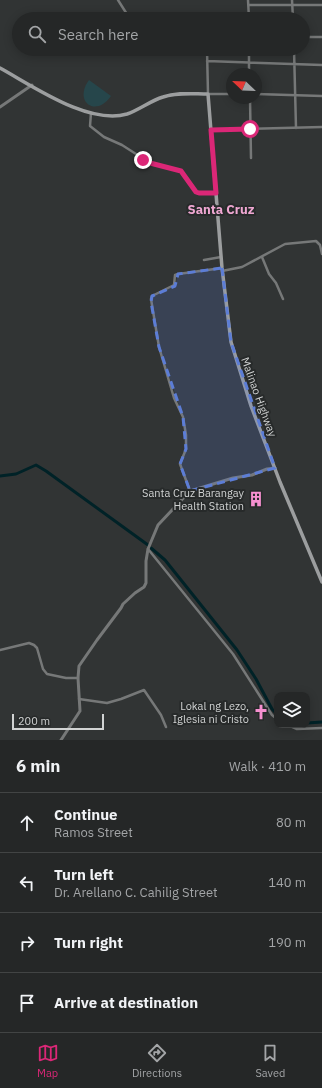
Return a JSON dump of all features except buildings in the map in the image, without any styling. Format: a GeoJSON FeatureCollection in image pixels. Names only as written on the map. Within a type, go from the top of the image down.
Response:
{"type":"FeatureCollection","features":[{"type":"Feature","properties":{"kind":"main road"},"geometry":{"type":"LineString","coordinates":[[0,68],[72,107],[91,113],[106,115],[122,115],[170,95],[208,94]]}},
{"type":"Feature","properties":{"kind":"main road","name":"Malinao Highway"},"geometry":{"type":"LineString","coordinates":[[208,94],[222,269],[231,342],[243,385],[322,582]]}},
{"type":"Feature","properties":{"kind":"street"},"geometry":{"type":"LineString","coordinates":[[118,0],[126,12]]}},
{"type":"Feature","properties":{"kind":"street"},"geometry":{"type":"LineString","coordinates":[[248,0],[248,12]]}},
{"type":"Feature","properties":{"kind":"street"},"geometry":{"type":"LineString","coordinates":[[292,0],[292,12]]}},
{"type":"Feature","properties":{"kind":"street"},"geometry":{"type":"LineString","coordinates":[[248,5],[322,5]]}},
{"type":"Feature","properties":{"kind":"street"},"geometry":{"type":"LineString","coordinates":[[310,37],[322,37]]}},
{"type":"Feature","properties":{"kind":"street"},"geometry":{"type":"LineString","coordinates":[[207,56],[208,94],[226,94]]}},
{"type":"Feature","properties":{"kind":"street"},"geometry":{"type":"LineString","coordinates":[[249,56],[249,68]]}},
{"type":"Feature","properties":{"kind":"street"},"geometry":{"type":"LineString","coordinates":[[294,56],[296,128]]}},
{"type":"Feature","properties":{"kind":"street"},"geometry":{"type":"LineString","coordinates":[[207,60],[322,65]]}},
{"type":"Feature","properties":{"kind":"street"},"geometry":{"type":"LineString","coordinates":[[0,107],[32,85]]}},
{"type":"Feature","properties":{"kind":"street"},"geometry":{"type":"LineString","coordinates":[[262,94],[322,96]]}},
{"type":"Feature","properties":{"kind":"street"},"geometry":{"type":"LineString","coordinates":[[250,104],[250,158]]}},
{"type":"Feature","properties":{"kind":"street"},"geometry":{"type":"LineString","coordinates":[[91,113],[90,126],[104,137],[122,145],[150,163],[181,171],[198,193],[216,193]]}},
{"type":"Feature","properties":{"kind":"street"},"geometry":{"type":"LineString","coordinates":[[211,130],[322,127]]}},
{"type":"Feature","properties":{"kind":"street"},"geometry":{"type":"LineString","coordinates":[[190,491],[180,464],[186,449],[186,435],[183,417],[174,398],[159,347],[151,299],[152,296],[174,285],[175,275],[242,267],[285,244],[316,241],[320,245],[322,254]]}},
{"type":"Feature","properties":{"kind":"street"},"geometry":{"type":"LineString","coordinates":[[262,256],[269,274],[276,283],[283,298]]}},
{"type":"Feature","properties":{"kind":"street"},"geometry":{"type":"LineString","coordinates":[[204,260],[221,257]]}},
{"type":"Feature","properties":{"kind":"street"},"geometry":{"type":"LineString","coordinates":[[60,740],[78,713],[80,707],[78,678],[79,666],[123,604],[144,587],[146,583],[146,561],[148,549],[158,524],[190,491],[233,478],[252,475],[267,469],[275,468]]}},
{"type":"Feature","properties":{"kind":"street"},"geometry":{"type":"LineString","coordinates":[[148,549],[233,654],[274,717]]}},
{"type":"Feature","properties":{"kind":"street"},"geometry":{"type":"LineString","coordinates":[[0,650],[29,643],[37,648],[43,668],[47,674],[66,678],[78,678]]}},
{"type":"Feature","properties":{"kind":"street"},"geometry":{"type":"LineString","coordinates":[[80,699],[107,703],[144,690],[161,715],[166,727]]}},
{"type":"Feature","properties":{"kind":"street"},"geometry":{"type":"LineString","coordinates":[[295,728],[322,728]]}},
{"type":"Feature","properties":{"kind":"highlighted area"},"geometry":{"type":"Polygon","coordinates":[[[222,268],[231,342],[275,468],[190,491],[180,464],[186,449],[183,417],[159,347],[151,302],[152,296],[175,286],[178,274],[222,268]]]}},
{"type":"Feature","properties":{"kind":"shaded area"},"geometry":{"type":"Polygon","coordinates":[[[89,80],[111,96],[105,103],[99,106],[93,106],[85,101],[85,88],[89,80]]]}},
{"type":"Feature","properties":{"kind":"waterway"},"geometry":{"type":"LineString","coordinates":[[0,476],[16,474],[36,465],[148,545]]}},
{"type":"Feature","properties":{"kind":"waterway"},"geometry":{"type":"LineString","coordinates":[[151,548],[165,560],[237,650],[256,679],[274,711]]}},
{"type":"Feature","properties":{"kind":"waterway"},"geometry":{"type":"LineString","coordinates":[[310,723],[322,722]]}},
{"type":"Feature","properties":{"kind":"place","name":"Santa Cruz Barangay Health Station"},"geometry":{"type":"Point","coordinates":[256,499]}},
{"type":"Feature","properties":{"kind":"place","name":"Lokal ng Lezo, Iglesia ni Cristo"},"geometry":{"type":"Point","coordinates":[261,712]}},
{"type":"Feature","properties":{"kind":"district","name":"Santa Cruz"},"geometry":{"type":"Point","coordinates":[221,209]}},
{"type":"Feature","properties":{"kind":"route"},"geometry":{"type":"LineString","coordinates":[[143,160],[181,171],[196,192],[216,193],[211,130],[250,129]]}}]}
